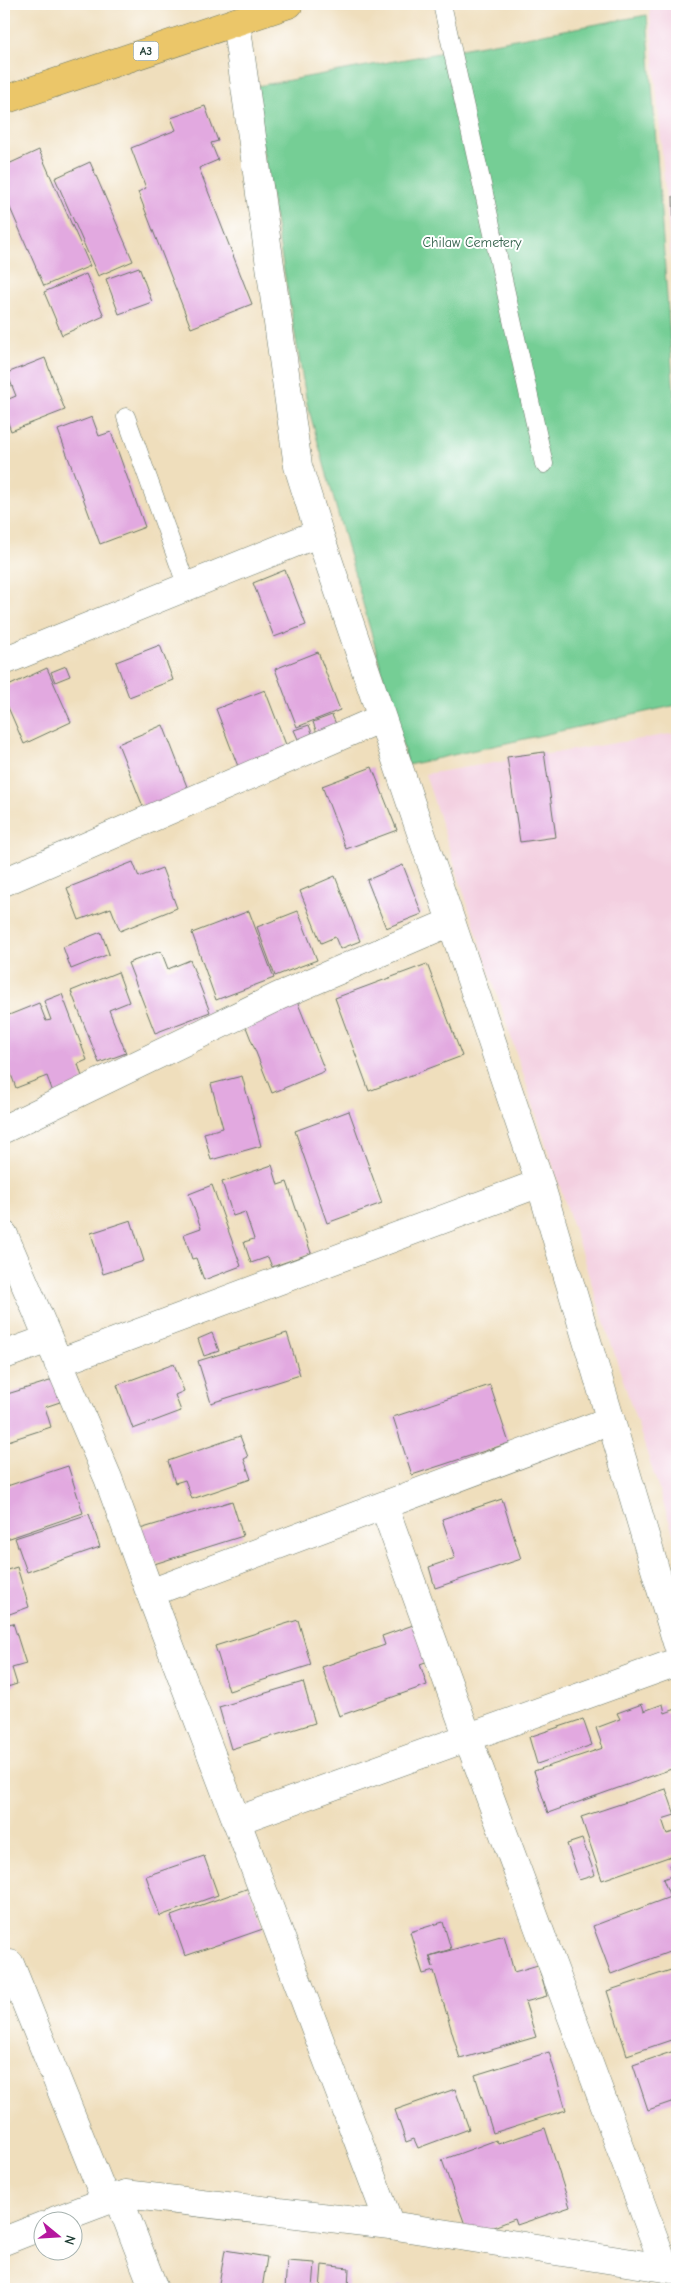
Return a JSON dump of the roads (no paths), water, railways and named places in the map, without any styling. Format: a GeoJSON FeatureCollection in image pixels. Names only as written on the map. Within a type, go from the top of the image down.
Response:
{"type":"FeatureCollection","features":[{"type":"Feature","properties":{"kind":"highway","name":"A3"},"geometry":{"type":"LineString","coordinates":[[4,100],[289,4]]}},
{"type":"Feature","properties":{"kind":"street"},"geometry":{"type":"LineString","coordinates":[[236,22],[298,466],[319,533],[540,1183],[677,1643]]}},
{"type":"Feature","properties":{"kind":"street"},"geometry":{"type":"LineString","coordinates":[[4,661],[319,533]]}},
{"type":"Feature","properties":{"kind":"street"},"geometry":{"type":"LineString","coordinates":[[4,882],[382,718]]}},
{"type":"Feature","properties":{"kind":"street"},"geometry":{"type":"LineString","coordinates":[[4,1129],[280,996],[451,922]]}},
{"type":"Feature","properties":{"kind":"street"},"geometry":{"type":"LineString","coordinates":[[4,1355],[53,1351],[540,1183]]}},
{"type":"Feature","properties":{"kind":"street"},"geometry":{"type":"LineString","coordinates":[[4,1235],[108,1478],[390,2225]]}},
{"type":"Feature","properties":{"kind":"street"},"geometry":{"type":"LineString","coordinates":[[150,1593],[611,1420]]}},
{"type":"Feature","properties":{"kind":"street"},"geometry":{"type":"LineString","coordinates":[[82,2210],[125,2194],[390,2225],[671,2269],[468,1738],[384,1506]]}},
{"type":"Feature","properties":{"kind":"street"},"geometry":{"type":"LineString","coordinates":[[236,1821],[677,1662]]}},
{"type":"Feature","properties":{"kind":"street"},"geometry":{"type":"LineString","coordinates":[[10,1964],[112,2199],[154,2289]]}},
{"type":"Feature","properties":{"kind":"street"},"geometry":{"type":"LineString","coordinates":[[4,2241],[32,2230]]}},
{"type":"Feature","properties":{"kind":"lane"},"geometry":{"type":"LineString","coordinates":[[442,4],[544,464]]}},
{"type":"Feature","properties":{"kind":"lane"},"geometry":{"type":"LineString","coordinates":[[126,416],[187,587]]}},
{"type":"Feature","properties":{"kind":"park label","name":"Chilaw Cemetery"},"geometry":{"type":"Point","coordinates":[472,242]}}]}
